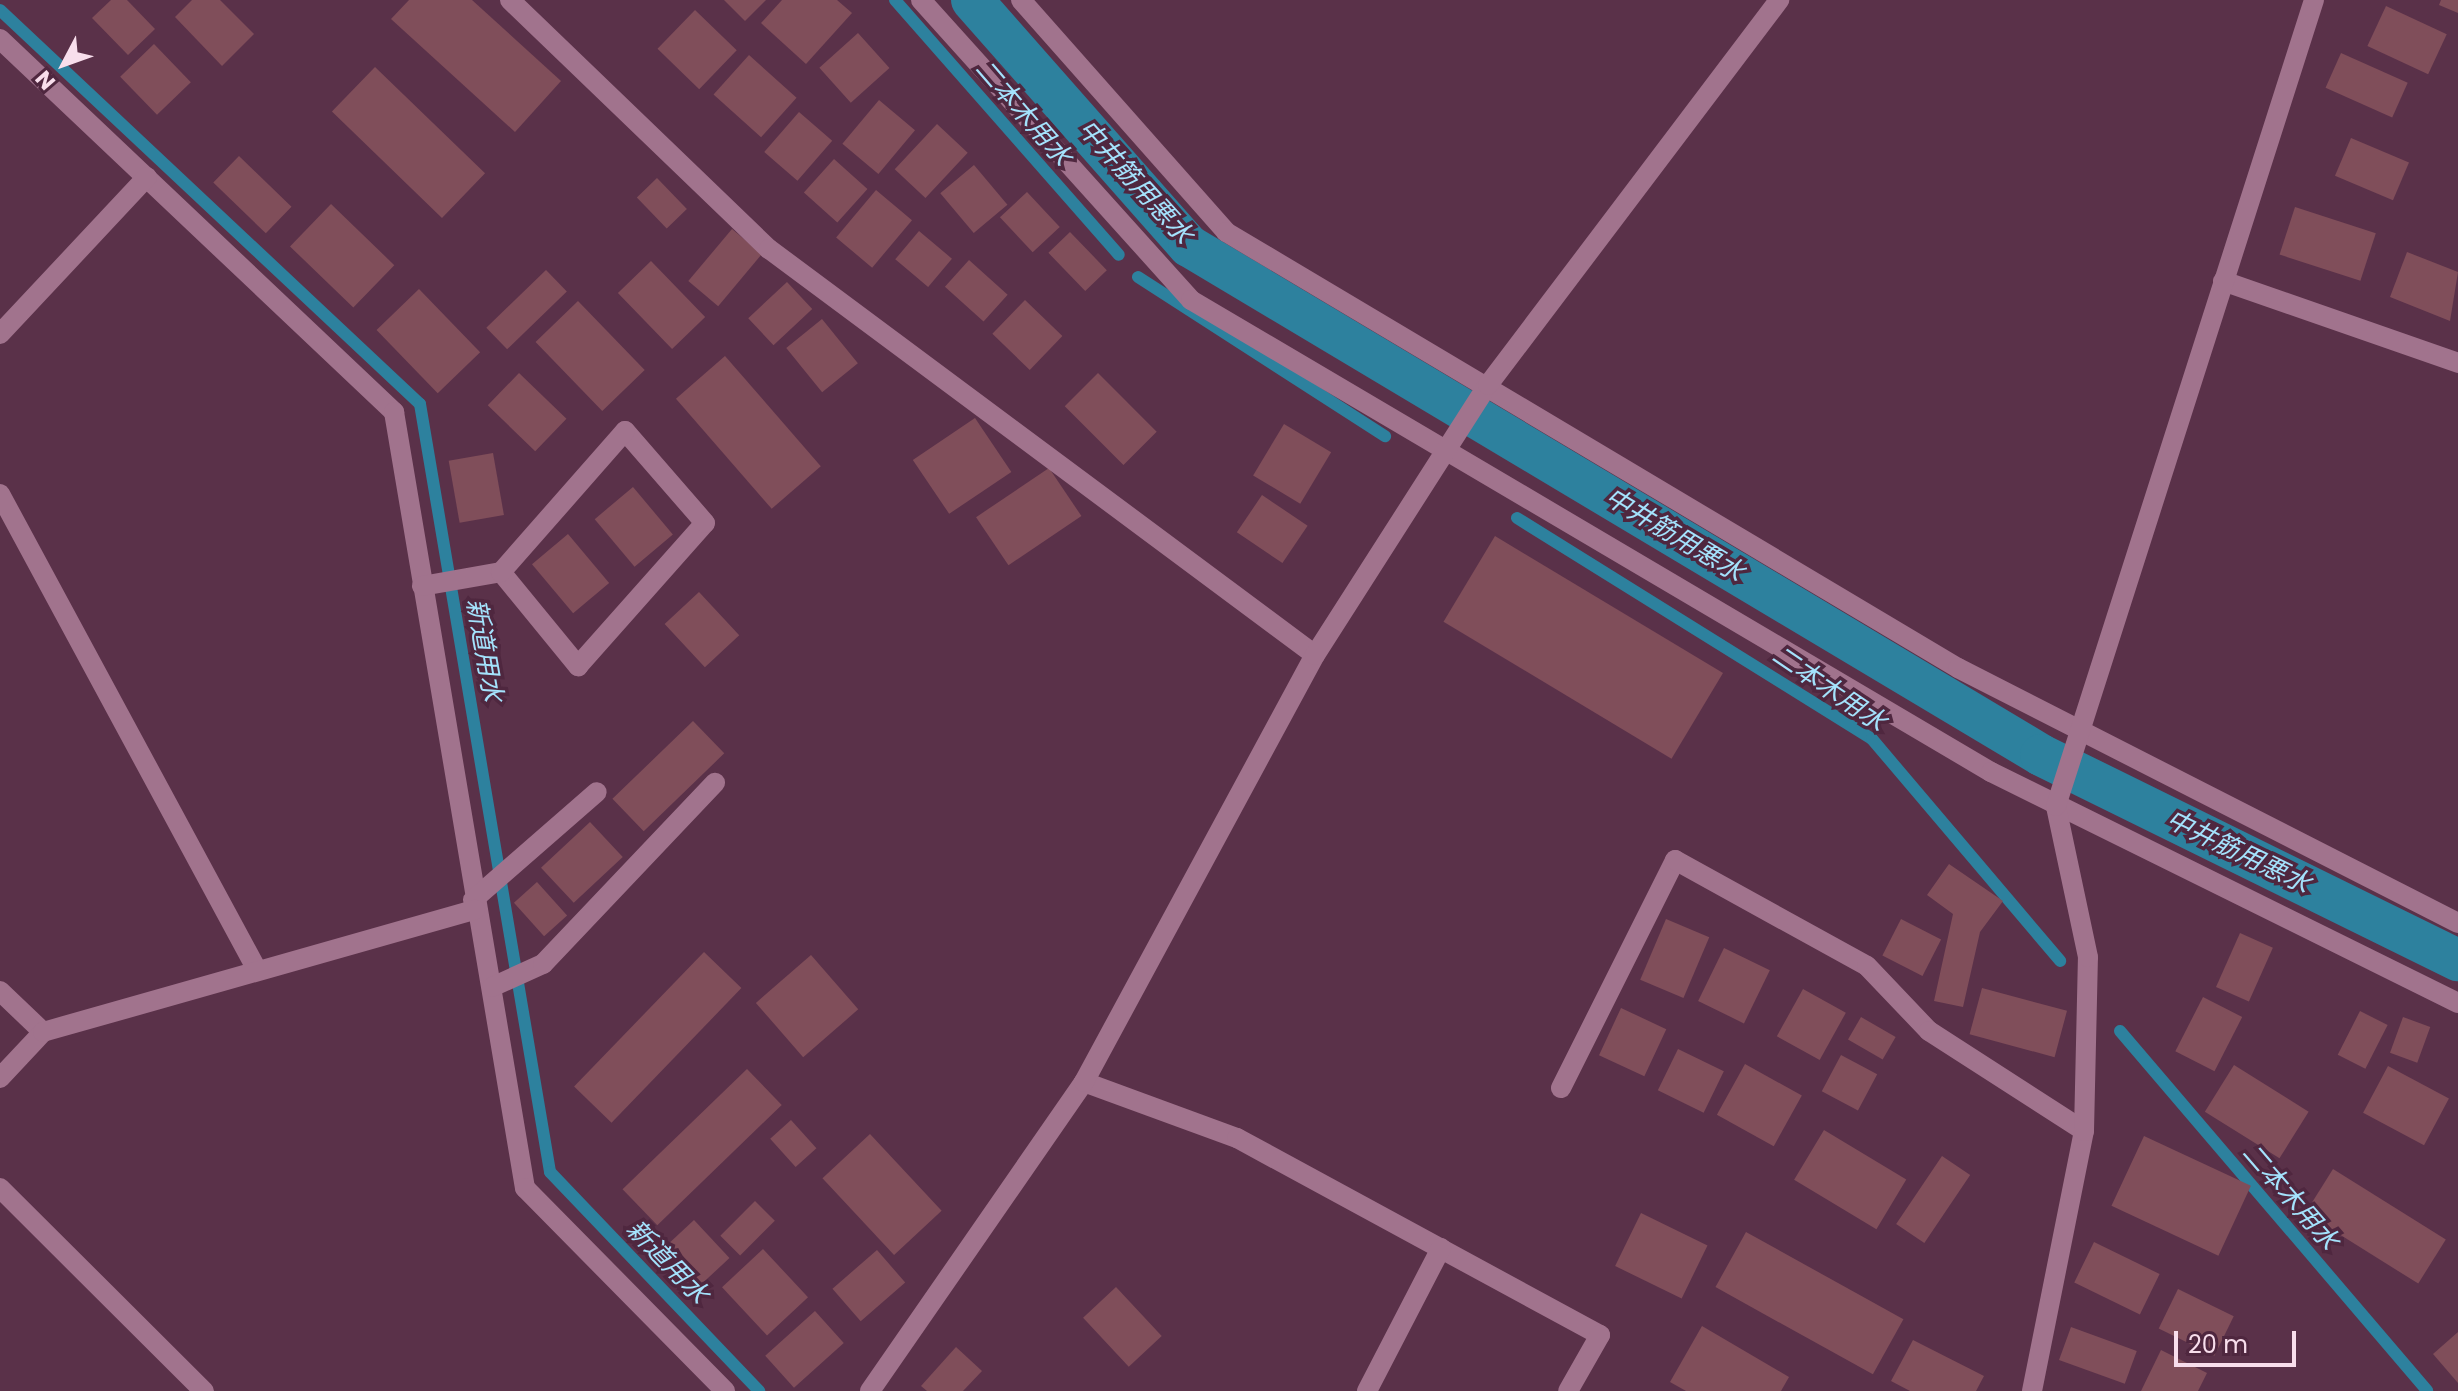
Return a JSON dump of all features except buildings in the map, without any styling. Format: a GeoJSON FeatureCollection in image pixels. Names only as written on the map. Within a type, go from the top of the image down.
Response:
{"type":"FeatureCollection","features":[{"type":"Feature","properties":{"kind":"street"},"geometry":{"type":"LineString","coordinates":[[510,0],[769,249],[1315,655]]}},
{"type":"Feature","properties":{"kind":"street"},"geometry":{"type":"LineString","coordinates":[[921,0],[1191,300],[2056,806],[2458,1003]]}},
{"type":"Feature","properties":{"kind":"street"},"geometry":{"type":"LineString","coordinates":[[1021,0],[1226,232],[1484,392],[2077,734],[2458,923]]}},
{"type":"Feature","properties":{"kind":"street"},"geometry":{"type":"LineString","coordinates":[[870,1391],[1084,1082],[1315,655],[1461,427],[1484,392],[1779,0]]}},
{"type":"Feature","properties":{"kind":"street"},"geometry":{"type":"LineString","coordinates":[[2032,1391],[2084,1131],[2088,957],[2056,806],[2314,0]]}},
{"type":"Feature","properties":{"kind":"street"},"geometry":{"type":"LineString","coordinates":[[0,39],[394,412],[426,585],[474,905],[492,987],[525,1188],[725,1391]]}},
{"type":"Feature","properties":{"kind":"street"},"geometry":{"type":"LineString","coordinates":[[0,334],[147,177]]}},
{"type":"Feature","properties":{"kind":"street"},"geometry":{"type":"LineString","coordinates":[[2223,281],[2458,363]]}},
{"type":"Feature","properties":{"kind":"street"},"geometry":{"type":"LineString","coordinates":[[426,585],[501,572],[625,431],[705,523],[578,666],[501,572]]}},
{"type":"Feature","properties":{"kind":"street"},"geometry":{"type":"LineString","coordinates":[[0,494],[257,970]]}},
{"type":"Feature","properties":{"kind":"street"},"geometry":{"type":"LineString","coordinates":[[492,987],[543,964],[715,783]]}},
{"type":"Feature","properties":{"kind":"street"},"geometry":{"type":"LineString","coordinates":[[0,1078],[43,1032],[474,905],[597,792]]}},
{"type":"Feature","properties":{"kind":"street"},"geometry":{"type":"LineString","coordinates":[[1561,1088],[1675,860],[1867,966],[1929,1031],[2084,1131]]}},
{"type":"Feature","properties":{"kind":"street"},"geometry":{"type":"LineString","coordinates":[[0,991],[43,1032]]}},
{"type":"Feature","properties":{"kind":"street"},"geometry":{"type":"LineString","coordinates":[[1084,1082],[1237,1138],[1600,1335],[1568,1391]]}},
{"type":"Feature","properties":{"kind":"street"},"geometry":{"type":"LineString","coordinates":[[0,1188],[204,1391]]}},
{"type":"Feature","properties":{"kind":"street"},"geometry":{"type":"LineString","coordinates":[[1367,1391],[1441,1248]]}},
{"type":"Feature","properties":{"kind":"waterway","name":"二本木用水"},"geometry":{"type":"LineString","coordinates":[[895,0],[1119,255]]}},
{"type":"Feature","properties":{"kind":"waterway","name":"中井筋用悪水"},"geometry":{"type":"LineString","coordinates":[[972,0],[1189,246],[2041,755],[2458,960]]}},
{"type":"Feature","properties":{"kind":"waterway","name":"新道用水"},"geometry":{"type":"LineString","coordinates":[[0,10],[420,404],[550,1172],[759,1391]]}},
{"type":"Feature","properties":{"kind":"waterway","name":"二本木用水"},"geometry":{"type":"LineString","coordinates":[[1138,277],[1385,436]]}},
{"type":"Feature","properties":{"kind":"waterway","name":"二本木用水"},"geometry":{"type":"LineString","coordinates":[[1517,518],[1872,739],[2060,961]]}},
{"type":"Feature","properties":{"kind":"waterway","name":"二本木用水"},"geometry":{"type":"LineString","coordinates":[[2120,1031],[2427,1391]]}}]}
